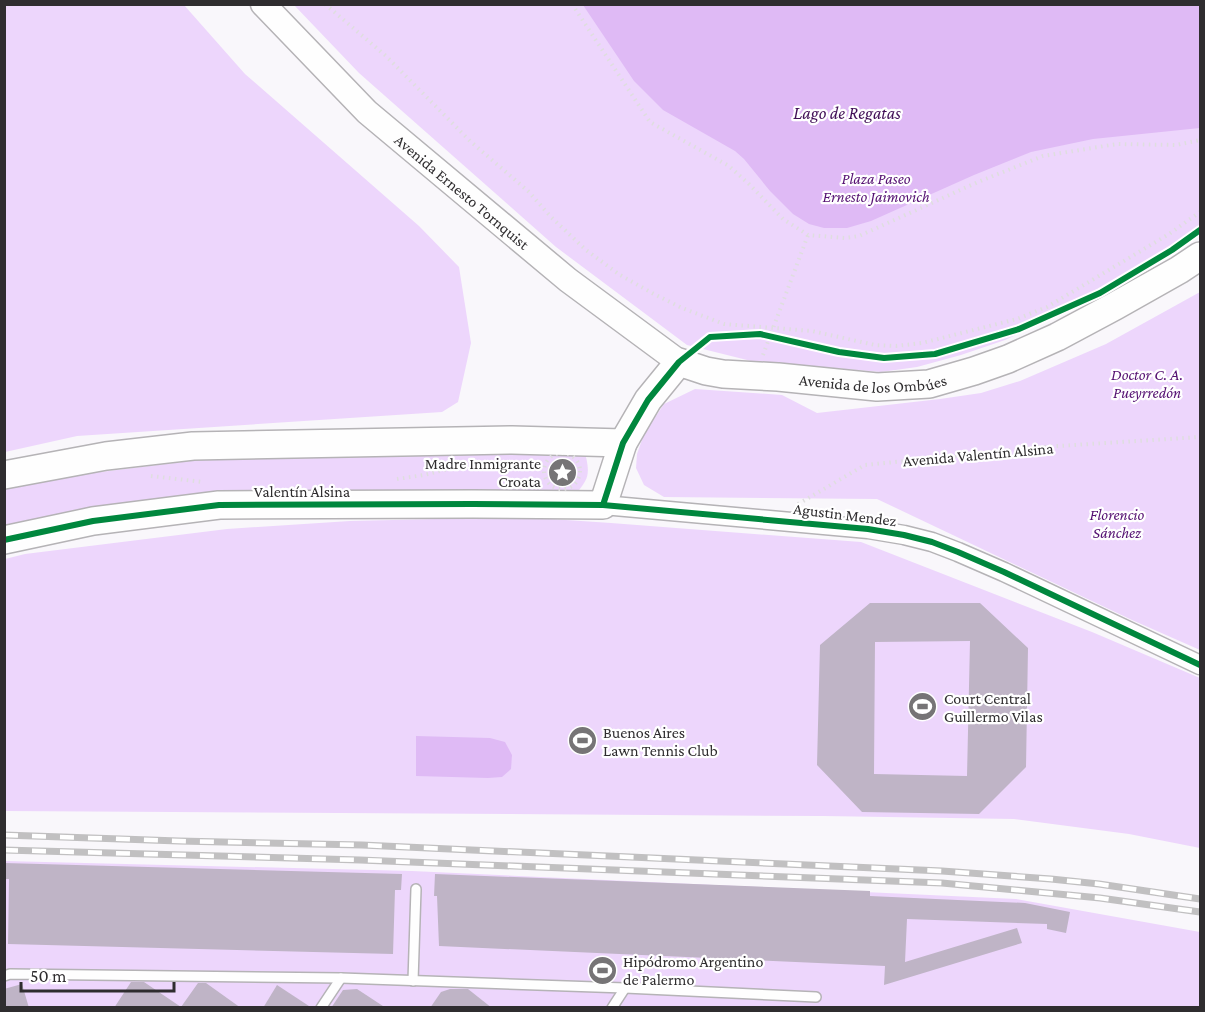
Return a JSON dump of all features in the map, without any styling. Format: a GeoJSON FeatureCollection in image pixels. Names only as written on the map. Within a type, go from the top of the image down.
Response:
{"type":"FeatureCollection","features":[{"type":"Feature","properties":{"kind":"main road","name":"Avenida de los Ombúes"},"geometry":{"type":"LineString","coordinates":[[679,363],[706,371],[877,387],[929,384],[1008,359],[1057,337],[1179,270],[1200,256]]}},
{"type":"Feature","properties":{"kind":"main road"},"geometry":{"type":"LineString","coordinates":[[603,505],[623,443],[648,400],[679,363]]}},
{"type":"Feature","properties":{"kind":"main road"},"geometry":{"type":"LineString","coordinates":[[4,475],[106,456],[193,446],[512,440],[623,443]]}},
{"type":"Feature","properties":{"kind":"main road","name":"Valentín Alsina"},"geometry":{"type":"LineString","coordinates":[[4,540],[93,521],[219,505],[603,505]]}},
{"type":"Feature","properties":{"kind":"street","name":"Avenida Ernesto Tornquist"},"geometry":{"type":"LineString","coordinates":[[263,4],[367,112],[568,280],[679,363]]}},
{"type":"Feature","properties":{"kind":"street","name":"Agustin Mendez"},"geometry":{"type":"LineString","coordinates":[[603,505],[868,529],[932,542],[1004,572],[1200,665]]}},
{"type":"Feature","properties":{"kind":"lane"},"geometry":{"type":"LineString","coordinates":[[413,981],[416,890]]}},
{"type":"Feature","properties":{"kind":"lane"},"geometry":{"type":"LineString","coordinates":[[4,976],[10,974],[341,978],[625,987],[816,997]]}},
{"type":"Feature","properties":{"kind":"lane"},"geometry":{"type":"LineString","coordinates":[[321,1008],[341,978]]}},
{"type":"Feature","properties":{"kind":"lane"},"geometry":{"type":"LineString","coordinates":[[612,1008],[625,987]]}},
{"type":"Feature","properties":{"kind":"path"},"geometry":{"type":"LineString","coordinates":[[325,4],[386,56],[470,141],[528,191],[551,217],[586,250],[620,275],[654,294],[682,308],[724,324],[812,331],[875,345],[922,344],[1017,319],[1047,307],[1169,234],[1200,212]]}},
{"type":"Feature","properties":{"kind":"path"},"geometry":{"type":"LineString","coordinates":[[572,4],[650,122],[729,166],[783,219],[808,235],[845,238],[859,236],[978,182],[1043,156],[1117,144],[1176,145],[1200,140]]}},
{"type":"Feature","properties":{"kind":"path"},"geometry":{"type":"LineString","coordinates":[[756,376],[808,235]]}},
{"type":"Feature","properties":{"kind":"path"},"geometry":{"type":"LineString","coordinates":[[760,334],[782,339]]}},
{"type":"Feature","properties":{"kind":"path"},"geometry":{"type":"LineString","coordinates":[[544,455],[567,454],[576,460],[579,466],[579,477],[567,489],[550,485],[544,474],[547,463],[556,455]]}},
{"type":"Feature","properties":{"kind":"path"},"geometry":{"type":"LineString","coordinates":[[388,479],[424,475],[468,464]]}},
{"type":"Feature","properties":{"kind":"path"},"geometry":{"type":"LineString","coordinates":[[145,476],[211,483]]}},
{"type":"Feature","properties":{"kind":"green space"},"geometry":{"type":"Polygon","coordinates":[[[4,5],[184,5],[245,74],[419,226],[459,267],[471,343],[458,402],[442,412],[77,436],[5,452],[4,5]]]}},
{"type":"Feature","properties":{"kind":"green space","name":"Plaza Paseo Ernesto Jaimovich"},"geometry":{"type":"Polygon","coordinates":[[[294,5],[1200,5],[1200,235],[1114,289],[1005,340],[917,367],[881,372],[763,364],[687,345],[556,247],[359,73],[294,5]]]}},
{"type":"Feature","properties":{"kind":"green space"},"geometry":{"type":"Polygon","coordinates":[[[1200,292],[1200,650],[877,499],[664,497],[644,485],[636,468],[637,454],[644,434],[664,404],[695,389],[782,395],[817,413],[981,393],[1020,381],[1106,344],[1200,292]]]}},
{"type":"Feature","properties":{"kind":"green space"},"geometry":{"type":"Polygon","coordinates":[[[575,451],[586,457],[587,477],[576,494],[5,531],[5,489],[92,473],[207,459],[575,451]]]}},
{"type":"Feature","properties":{"kind":"green space","name":"Buenos Aires Lawn Tennis Club"},"geometry":{"type":"Polygon","coordinates":[[[521,517],[861,542],[1092,632],[1200,678],[1200,848],[1129,834],[1014,819],[5,811],[5,559],[25,554],[227,529],[350,521],[521,517]]]}},
{"type":"Feature","properties":{"kind":"green space","name":"Hipódromo Argentino de Palermo"},"geometry":{"type":"Polygon","coordinates":[[[5,861],[412,871],[1016,899],[1200,932],[1200,1007],[5,1008],[5,861]]]}},
{"type":"Feature","properties":{"kind":"water","name":"Lago de Regatas"},"geometry":{"type":"Polygon","coordinates":[[[583,5],[1200,5],[1200,128],[1093,139],[1031,152],[871,221],[847,228],[824,228],[809,224],[793,214],[735,151],[663,110],[634,81],[583,5]]]}},
{"type":"Feature","properties":{"kind":"water"},"geometry":{"type":"Polygon","coordinates":[[[416,736],[490,738],[505,742],[512,755],[511,769],[502,777],[416,776],[416,736]]]}},
{"type":"Feature","properties":{"kind":"building","name":"Court Central Guillermo Vilas"},"geometry":{"type":"Polygon","coordinates":[[[870,603],[980,603],[1028,648],[1026,767],[979,814],[862,812],[817,765],[820,645],[870,603]],[[970,641],[875,642],[874,774],[967,776],[970,641]]]}},
{"type":"Feature","properties":{"kind":"building"},"geometry":{"type":"Polygon","coordinates":[[[4,863],[402,874],[401,890],[395,890],[393,954],[8,944],[9,879],[4,879],[4,863]]]}},
{"type":"Feature","properties":{"kind":"building"},"geometry":{"type":"Polygon","coordinates":[[[435,874],[870,891],[870,896],[1025,903],[1070,912],[1066,933],[1047,929],[1047,924],[907,919],[905,962],[1017,928],[1022,943],[884,985],[885,966],[439,946],[437,896],[434,896],[435,874]]]}},
{"type":"Feature","properties":{"kind":"building"},"geometry":{"type":"Polygon","coordinates":[[[131,982],[144,982],[181,1007],[198,983],[206,983],[241,1008],[114,1008],[131,982]]]}},
{"type":"Feature","properties":{"kind":"building"},"geometry":{"type":"Polygon","coordinates":[[[22,984],[29,1008],[4,1008],[4,989],[22,984]]]}},
{"type":"Feature","properties":{"kind":"building"},"geometry":{"type":"Polygon","coordinates":[[[277,985],[312,1008],[263,1008],[277,985]]]}},
{"type":"Feature","properties":{"kind":"building"},"geometry":{"type":"Polygon","coordinates":[[[357,989],[386,1008],[331,1008],[343,990],[357,989]]]}},
{"type":"Feature","properties":{"kind":"building"},"geometry":{"type":"Polygon","coordinates":[[[450,989],[468,989],[492,1008],[430,1008],[441,992],[450,989]]]}},
{"type":"Feature","properties":{"kind":"railway"},"geometry":{"type":"LineString","coordinates":[[4,835],[362,845],[942,871],[1099,884],[1200,899]]}},
{"type":"Feature","properties":{"kind":"railway"},"geometry":{"type":"LineString","coordinates":[[4,850],[360,860],[942,883],[1100,898],[1200,912]]}},
{"type":"Feature","properties":{"kind":"cycle path"},"geometry":{"type":"LineString","coordinates":[[603,505],[623,443],[648,400],[679,362],[710,337],[760,334],[839,352],[884,358],[935,354],[1019,329],[1100,293],[1172,250],[1200,230]]}},
{"type":"Feature","properties":{"kind":"cycle path"},"geometry":{"type":"LineString","coordinates":[[4,540],[93,521],[219,505],[603,505],[868,529],[932,542],[958,552],[1200,665]]}},
{"type":"Feature","properties":{"kind":"place","name":"Madre Inmigrante Croata"},"geometry":{"type":"Point","coordinates":[562,472]}},
{"type":"Feature","properties":{"kind":"place","name":"Court Central Guillermo Vilas"},"geometry":{"type":"Point","coordinates":[923,707]}},
{"type":"Feature","properties":{"kind":"place","name":"Buenos Aires Lawn Tennis Club"},"geometry":{"type":"Point","coordinates":[582,741]}},
{"type":"Feature","properties":{"kind":"place","name":"Hipódromo Argentino de Palermo"},"geometry":{"type":"Point","coordinates":[602,970]}},
{"type":"Feature","properties":{"kind":"park label","name":"Doctor C. A. Pueyrredón"},"geometry":{"type":"Point","coordinates":[1147,383]}},
{"type":"Feature","properties":{"kind":"park label","name":"Florencio Sánchez"},"geometry":{"type":"Point","coordinates":[1117,523]}}]}
